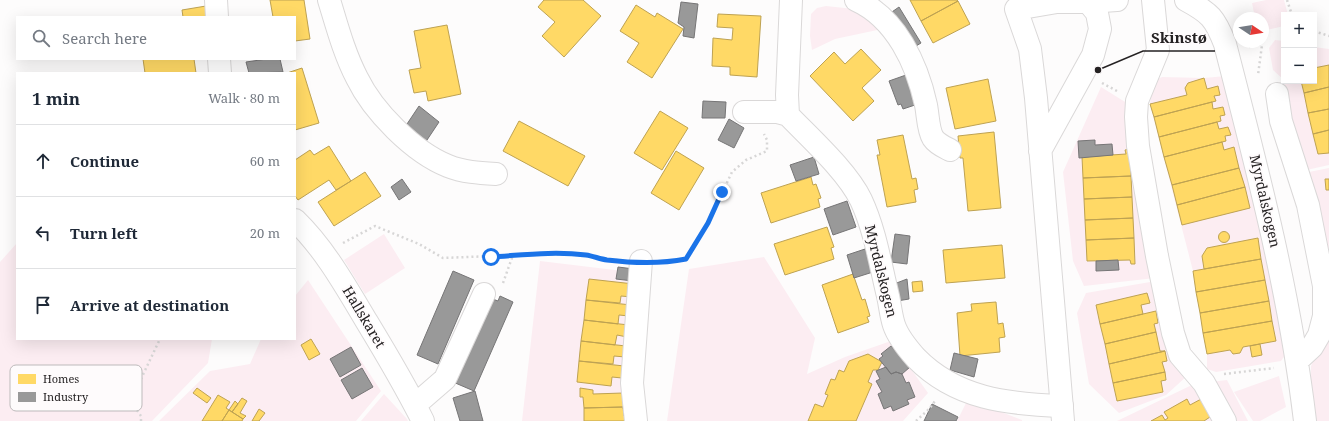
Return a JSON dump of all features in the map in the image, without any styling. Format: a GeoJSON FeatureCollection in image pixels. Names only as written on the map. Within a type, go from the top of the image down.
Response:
{"type":"FeatureCollection","features":[{"type":"Feature","properties":{"kind":"street"},"geometry":{"type":"LineString","coordinates":[[216,0],[217,16]]}},
{"type":"Feature","properties":{"kind":"street"},"geometry":{"type":"LineString","coordinates":[[329,0],[346,54],[357,79],[370,99],[401,134],[447,166],[477,173],[496,174]]}},
{"type":"Feature","properties":{"kind":"street"},"geometry":{"type":"LineString","coordinates":[[744,112],[777,112],[788,115],[787,95],[791,0]]}},
{"type":"Feature","properties":{"kind":"street"},"geometry":{"type":"LineString","coordinates":[[856,0],[871,9],[884,20],[901,42],[916,71],[926,104],[932,137],[938,144],[950,150]]}},
{"type":"Feature","properties":{"kind":"street","name":"Myrdalskogen"},"geometry":{"type":"LineString","coordinates":[[788,115],[837,167],[860,198],[873,229],[894,326],[907,348],[927,369],[947,382],[981,397],[1062,413],[1030,49],[1013,4],[1117,0]]}},
{"type":"Feature","properties":{"kind":"street"},"geometry":{"type":"LineString","coordinates":[[1153,0],[1158,50],[1137,101],[1136,117],[1138,146],[1157,256],[1173,333],[1180,355],[1204,383],[1225,421]]}},
{"type":"Feature","properties":{"kind":"street","name":"Myrdalskogen"},"geometry":{"type":"LineString","coordinates":[[1186,0],[1206,11],[1218,25],[1225,44],[1257,164],[1283,279],[1298,362],[1305,421]]}},
{"type":"Feature","properties":{"kind":"street"},"geometry":{"type":"LineString","coordinates":[[1040,151],[1092,55],[1100,29],[1097,13],[1088,2]]}},
{"type":"Feature","properties":{"kind":"street"},"geometry":{"type":"LineString","coordinates":[[219,60],[220,72]]}},
{"type":"Feature","properties":{"kind":"street"},"geometry":{"type":"LineString","coordinates":[[1277,94],[1281,121],[1308,205],[1324,286],[1324,316],[1319,335],[1312,347],[1298,362]]}},
{"type":"Feature","properties":{"kind":"street","name":"Hallskaret"},"geometry":{"type":"LineString","coordinates":[[296,221],[323,251],[351,295],[419,413]]}},
{"type":"Feature","properties":{"kind":"street"},"geometry":{"type":"LineString","coordinates":[[636,421],[632,383],[641,261]]}},
{"type":"Feature","properties":{"kind":"street"},"geometry":{"type":"LineString","coordinates":[[419,413],[445,379],[484,294]]}},
{"type":"Feature","properties":{"kind":"path"},"geometry":{"type":"LineString","coordinates":[[1287,0],[1291,12]]}},
{"type":"Feature","properties":{"kind":"path"},"geometry":{"type":"LineString","coordinates":[[1317,32],[1329,36]]}},
{"type":"Feature","properties":{"kind":"path"},"geometry":{"type":"LineString","coordinates":[[1259,82],[1258,68],[1261,48]]}},
{"type":"Feature","properties":{"kind":"path"},"geometry":{"type":"LineString","coordinates":[[1083,73],[1137,101]]}},
{"type":"Feature","properties":{"kind":"path"},"geometry":{"type":"LineString","coordinates":[[323,251],[375,226],[419,244],[443,258],[541,254],[586,256],[606,260],[673,262],[686,259],[708,223],[732,172],[746,160],[767,151],[767,140],[762,130]]}},
{"type":"Feature","properties":{"kind":"path"},"geometry":{"type":"LineString","coordinates":[[142,377],[160,340]]}},
{"type":"Feature","properties":{"kind":"path"},"geometry":{"type":"LineString","coordinates":[[1199,377],[1298,362]]}},
{"type":"Feature","properties":{"kind":"path"},"geometry":{"type":"LineString","coordinates":[[916,421],[929,409],[947,382]]}},
{"type":"Feature","properties":{"kind":"path"},"geometry":{"type":"LineString","coordinates":[[138,411],[142,421]]}},
{"type":"Feature","properties":{"kind":"shaded area"},"geometry":{"type":"Polygon","coordinates":[[[1266,0],[1284,0],[1287,12],[1281,12],[1281,27],[1269,30],[1269,12],[1254,12],[1252,3],[1266,0]]]}},
{"type":"Feature","properties":{"kind":"shaded area"},"geometry":{"type":"Polygon","coordinates":[[[826,6],[854,9],[882,29],[835,39],[812,50],[810,36],[811,14],[817,8],[826,6]]]}},
{"type":"Feature","properties":{"kind":"shaded area"},"geometry":{"type":"Polygon","coordinates":[[[1275,40],[1281,41],[1281,77],[1273,70],[1269,48],[1275,40]]]}},
{"type":"Feature","properties":{"kind":"shaded area"},"geometry":{"type":"Polygon","coordinates":[[[1317,47],[1329,49],[1329,165],[1302,171],[1285,84],[1317,84],[1317,47]]]}},
{"type":"Feature","properties":{"kind":"shaded area"},"geometry":{"type":"Polygon","coordinates":[[[1226,76],[1287,340],[1286,354],[1281,361],[1216,372],[1207,369],[1207,354],[1193,271],[1150,104],[1153,81],[1162,77],[1204,78],[1226,76]]]}},
{"type":"Feature","properties":{"kind":"shaded area"},"geometry":{"type":"Polygon","coordinates":[[[1101,87],[1130,105],[1155,278],[1084,286],[1073,261],[1063,172],[1101,87]]]}},
{"type":"Feature","properties":{"kind":"shaded area"},"geometry":{"type":"Polygon","coordinates":[[[1329,168],[1329,270],[1304,173],[1329,168]]]}},
{"type":"Feature","properties":{"kind":"shaded area"},"geometry":{"type":"Polygon","coordinates":[[[384,234],[405,268],[365,294],[344,260],[384,234]]]}},
{"type":"Feature","properties":{"kind":"shaded area"},"geometry":{"type":"Polygon","coordinates":[[[16,244],[16,340],[212,340],[208,363],[152,421],[0,421],[0,262],[16,244]]]}},
{"type":"Feature","properties":{"kind":"shaded area"},"geometry":{"type":"Polygon","coordinates":[[[764,257],[815,338],[807,374],[845,357],[891,341],[928,393],[903,421],[667,421],[689,269],[764,257]]]}},
{"type":"Feature","properties":{"kind":"shaded area"},"geometry":{"type":"Polygon","coordinates":[[[540,261],[648,274],[635,421],[522,421],[540,261]]]}},
{"type":"Feature","properties":{"kind":"shaded area"},"geometry":{"type":"Polygon","coordinates":[[[308,280],[381,391],[356,421],[159,421],[210,371],[250,364],[261,340],[296,340],[296,295],[308,280]]]}},
{"type":"Feature","properties":{"kind":"shaded area"},"geometry":{"type":"Polygon","coordinates":[[[1156,281],[1187,376],[1166,395],[1119,413],[1089,384],[1077,313],[1086,293],[1156,281]]]}},
{"type":"Feature","properties":{"kind":"shaded area"},"geometry":{"type":"Polygon","coordinates":[[[1329,336],[1329,421],[1310,421],[1311,366],[1316,355],[1329,336]]]}},
{"type":"Feature","properties":{"kind":"shaded area"},"geometry":{"type":"Polygon","coordinates":[[[1279,376],[1286,407],[1260,421],[1253,421],[1234,392],[1279,376]]]}},
{"type":"Feature","properties":{"kind":"shaded area"},"geometry":{"type":"Polygon","coordinates":[[[1227,380],[1248,421],[1117,421],[1194,384],[1227,380]]]}},
{"type":"Feature","properties":{"kind":"shaded area"},"geometry":{"type":"Polygon","coordinates":[[[384,394],[407,419],[408,421],[361,421],[384,394]]]}},
{"type":"Feature","properties":{"kind":"shaded area"},"geometry":{"type":"Polygon","coordinates":[[[968,399],[1022,420],[1022,421],[957,421],[968,399]]]}},
{"type":"Feature","properties":{"kind":"building: Homes"},"geometry":{"type":"Polygon","coordinates":[[[270,0],[304,0],[310,39],[296,41],[296,16],[273,16],[270,0]]]}},
{"type":"Feature","properties":{"kind":"building: Homes"},"geometry":{"type":"Polygon","coordinates":[[[544,0],[583,0],[601,16],[564,57],[542,36],[555,22],[538,7],[544,0]]]}},
{"type":"Feature","properties":{"kind":"building: Homes"},"geometry":{"type":"Polygon","coordinates":[[[910,0],[957,0],[958,1],[921,21],[910,0]]]}},
{"type":"Feature","properties":{"kind":"building: Homes"},"geometry":{"type":"Polygon","coordinates":[[[958,1],[970,24],[933,43],[921,21],[958,1]]]}},
{"type":"Feature","properties":{"kind":"building: Homes"},"geometry":{"type":"Polygon","coordinates":[[[636,5],[655,17],[657,13],[683,29],[652,78],[627,62],[639,43],[620,31],[636,5]]]}},
{"type":"Feature","properties":{"kind":"building: Homes"},"geometry":{"type":"Polygon","coordinates":[[[206,6],[207,16],[183,16],[182,10],[206,6]]]}},
{"type":"Feature","properties":{"kind":"building: Homes"},"geometry":{"type":"Polygon","coordinates":[[[718,14],[761,16],[757,77],[730,75],[730,67],[712,66],[713,38],[732,40],[733,28],[717,27],[718,14]]]}},
{"type":"Feature","properties":{"kind":"building: Homes"},"geometry":{"type":"Polygon","coordinates":[[[447,25],[461,94],[428,101],[426,91],[414,93],[409,70],[421,68],[414,31],[447,25]]]}},
{"type":"Feature","properties":{"kind":"building: Homes"},"geometry":{"type":"Polygon","coordinates":[[[861,49],[881,70],[862,88],[874,101],[853,121],[810,76],[834,52],[845,64],[861,49]]]}},
{"type":"Feature","properties":{"kind":"building: Homes"},"geometry":{"type":"Polygon","coordinates":[[[143,60],[194,60],[196,72],[145,72],[143,60]]]}},
{"type":"Feature","properties":{"kind":"building: Homes"},"geometry":{"type":"Polygon","coordinates":[[[1329,65],[1329,87],[1304,93],[1302,84],[1317,84],[1317,67],[1329,65]]]}},
{"type":"Feature","properties":{"kind":"building: Homes"},"geometry":{"type":"Polygon","coordinates":[[[302,68],[319,123],[296,130],[296,72],[290,72],[302,68]]]}},
{"type":"Feature","properties":{"kind":"building: Homes"},"geometry":{"type":"Polygon","coordinates":[[[1204,78],[1207,89],[1218,86],[1220,95],[1214,96],[1216,101],[1154,117],[1150,104],[1187,95],[1185,88],[1188,83],[1204,78]]]}},
{"type":"Feature","properties":{"kind":"building: Homes"},"geometry":{"type":"Polygon","coordinates":[[[988,79],[996,121],[955,129],[946,88],[988,79]]]}},
{"type":"Feature","properties":{"kind":"building: Homes"},"geometry":{"type":"Polygon","coordinates":[[[1329,87],[1329,109],[1308,113],[1304,93],[1329,87]]]}},
{"type":"Feature","properties":{"kind":"building: Homes"},"geometry":{"type":"Polygon","coordinates":[[[1212,102],[1213,109],[1223,107],[1225,115],[1220,116],[1221,121],[1159,137],[1154,117],[1212,102]]]}},
{"type":"Feature","properties":{"kind":"building: Homes"},"geometry":{"type":"Polygon","coordinates":[[[1329,109],[1329,130],[1313,134],[1308,113],[1329,109]]]}},
{"type":"Feature","properties":{"kind":"building: Homes"},"geometry":{"type":"Polygon","coordinates":[[[660,111],[688,128],[662,170],[634,153],[660,111]]]}},
{"type":"Feature","properties":{"kind":"building: Homes"},"geometry":{"type":"Polygon","coordinates":[[[519,121],[585,156],[568,186],[503,151],[519,121]]]}},
{"type":"Feature","properties":{"kind":"building: Homes"},"geometry":{"type":"Polygon","coordinates":[[[1217,122],[1219,129],[1228,127],[1231,135],[1225,136],[1226,141],[1164,157],[1159,137],[1217,122]]]}},
{"type":"Feature","properties":{"kind":"building: Homes"},"geometry":{"type":"Polygon","coordinates":[[[1329,130],[1329,153],[1318,154],[1313,134],[1329,130]]]}},
{"type":"Feature","properties":{"kind":"building: Homes"},"geometry":{"type":"Polygon","coordinates":[[[994,132],[1001,208],[968,211],[963,158],[960,158],[958,136],[994,132]]]}},
{"type":"Feature","properties":{"kind":"building: Homes"},"geometry":{"type":"Polygon","coordinates":[[[903,135],[912,179],[916,178],[918,189],[914,190],[916,202],[887,207],[877,155],[880,155],[877,140],[903,135]]]}},
{"type":"Feature","properties":{"kind":"building: Homes"},"geometry":{"type":"Polygon","coordinates":[[[1222,142],[1224,150],[1234,147],[1239,168],[1172,185],[1164,157],[1222,142]]]}},
{"type":"Feature","properties":{"kind":"building: Homes"},"geometry":{"type":"Polygon","coordinates":[[[329,146],[351,181],[336,190],[329,180],[298,200],[296,197],[296,159],[310,150],[314,155],[329,146]]]}},
{"type":"Feature","properties":{"kind":"building: Homes"},"geometry":{"type":"Polygon","coordinates":[[[1130,149],[1131,176],[1083,178],[1082,157],[1126,154],[1125,150],[1130,149]]]}},
{"type":"Feature","properties":{"kind":"building: Homes"},"geometry":{"type":"Polygon","coordinates":[[[676,151],[704,168],[679,210],[651,193],[676,151]]]}},
{"type":"Feature","properties":{"kind":"building: Homes"},"geometry":{"type":"Polygon","coordinates":[[[1239,168],[1245,187],[1177,205],[1172,185],[1239,168]]]}},
{"type":"Feature","properties":{"kind":"building: Homes"},"geometry":{"type":"Polygon","coordinates":[[[365,172],[381,196],[334,226],[318,202],[365,172]]]}},
{"type":"Feature","properties":{"kind":"building: Homes"},"geometry":{"type":"Polygon","coordinates":[[[1131,176],[1132,197],[1084,199],[1083,178],[1131,176]]]}},
{"type":"Feature","properties":{"kind":"building: Homes"},"geometry":{"type":"Polygon","coordinates":[[[811,177],[813,185],[816,184],[821,198],[818,199],[820,207],[771,223],[761,193],[811,177]]]}},
{"type":"Feature","properties":{"kind":"building: Homes"},"geometry":{"type":"Polygon","coordinates":[[[1325,179],[1329,179],[1329,190],[1326,190],[1325,179]]]}},
{"type":"Feature","properties":{"kind":"building: Homes"},"geometry":{"type":"Polygon","coordinates":[[[1245,187],[1250,208],[1182,225],[1177,205],[1245,187]]]}},
{"type":"Feature","properties":{"kind":"building: Homes"},"geometry":{"type":"Polygon","coordinates":[[[1132,197],[1133,218],[1085,220],[1084,199],[1132,197]]]}},
{"type":"Feature","properties":{"kind":"building: Homes"},"geometry":{"type":"Polygon","coordinates":[[[1133,218],[1134,238],[1086,240],[1085,220],[1133,218]]]}},
{"type":"Feature","properties":{"kind":"building: Homes"},"geometry":{"type":"Polygon","coordinates":[[[827,227],[834,247],[831,248],[834,259],[785,275],[774,244],[827,227]]]}},
{"type":"Feature","properties":{"kind":"building: Homes"},"geometry":{"type":"Polygon","coordinates":[[[1224,231],[1228,233],[1230,237],[1228,241],[1224,243],[1220,241],[1218,237],[1220,233],[1224,231]]]}},
{"type":"Feature","properties":{"kind":"building: Homes"},"geometry":{"type":"Polygon","coordinates":[[[1134,238],[1135,264],[1131,264],[1130,260],[1087,261],[1086,240],[1134,238]]]}},
{"type":"Feature","properties":{"kind":"building: Homes"},"geometry":{"type":"Polygon","coordinates":[[[1258,238],[1261,259],[1204,269],[1202,256],[1207,248],[1258,238]]]}},
{"type":"Feature","properties":{"kind":"building: Homes"},"geometry":{"type":"Polygon","coordinates":[[[1002,245],[1005,278],[946,283],[943,250],[1002,245]]]}},
{"type":"Feature","properties":{"kind":"building: Homes"},"geometry":{"type":"Polygon","coordinates":[[[1261,259],[1265,280],[1196,292],[1193,271],[1261,259]]]}},
{"type":"Feature","properties":{"kind":"building: Homes"},"geometry":{"type":"Polygon","coordinates":[[[853,274],[862,300],[865,299],[870,316],[867,317],[869,322],[838,333],[822,285],[853,274]]]}},
{"type":"Feature","properties":{"kind":"building: Homes"},"geometry":{"type":"Polygon","coordinates":[[[589,279],[634,284],[632,297],[621,296],[620,303],[586,300],[589,279]]]}},
{"type":"Feature","properties":{"kind":"building: Homes"},"geometry":{"type":"Polygon","coordinates":[[[1265,280],[1269,301],[1200,313],[1196,292],[1265,280]]]}},
{"type":"Feature","properties":{"kind":"building: Homes"},"geometry":{"type":"Polygon","coordinates":[[[922,281],[923,291],[913,292],[912,282],[922,281]]]}},
{"type":"Feature","properties":{"kind":"building: Homes"},"geometry":{"type":"Polygon","coordinates":[[[1147,293],[1150,303],[1141,305],[1143,314],[1100,324],[1096,305],[1147,293]]]}},
{"type":"Feature","properties":{"kind":"building: Homes"},"geometry":{"type":"Polygon","coordinates":[[[586,300],[631,305],[629,316],[619,315],[618,324],[584,320],[586,300]]]}},
{"type":"Feature","properties":{"kind":"building: Homes"},"geometry":{"type":"Polygon","coordinates":[[[1269,301],[1272,321],[1203,333],[1200,313],[1269,301]]]}},
{"type":"Feature","properties":{"kind":"building: Homes"},"geometry":{"type":"Polygon","coordinates":[[[996,302],[998,324],[1003,323],[1005,337],[999,338],[1000,352],[960,356],[957,313],[972,311],[971,304],[996,302]]]}},
{"type":"Feature","properties":{"kind":"building: Homes"},"geometry":{"type":"Polygon","coordinates":[[[1156,311],[1158,323],[1154,324],[1156,332],[1105,344],[1100,324],[1156,311]]]}},
{"type":"Feature","properties":{"kind":"building: Homes"},"geometry":{"type":"Polygon","coordinates":[[[584,320],[629,325],[627,337],[617,335],[615,345],[581,341],[584,320]]]}},
{"type":"Feature","properties":{"kind":"building: Homes"},"geometry":{"type":"Polygon","coordinates":[[[1272,321],[1276,341],[1243,347],[1240,353],[1233,354],[1230,350],[1207,354],[1203,333],[1272,321]]]}},
{"type":"Feature","properties":{"kind":"building: Homes"},"geometry":{"type":"Polygon","coordinates":[[[1156,332],[1160,351],[1165,351],[1109,364],[1105,344],[1156,332]]]}},
{"type":"Feature","properties":{"kind":"building: Homes"},"geometry":{"type":"Polygon","coordinates":[[[311,339],[320,354],[309,360],[301,345],[311,339]]]}},
{"type":"Feature","properties":{"kind":"building: Homes"},"geometry":{"type":"Polygon","coordinates":[[[581,341],[626,346],[625,357],[614,356],[613,364],[579,361],[581,341]]]}},
{"type":"Feature","properties":{"kind":"building: Homes"},"geometry":{"type":"Polygon","coordinates":[[[1260,344],[1262,355],[1252,357],[1250,346],[1260,344]]]}},
{"type":"Feature","properties":{"kind":"building: Homes"},"geometry":{"type":"Polygon","coordinates":[[[1165,351],[1167,361],[1162,362],[1165,372],[1113,383],[1109,364],[1165,351]]]}},
{"type":"Feature","properties":{"kind":"building: Homes"},"geometry":{"type":"Polygon","coordinates":[[[868,354],[882,362],[878,370],[873,370],[868,382],[872,384],[856,421],[808,421],[815,404],[823,407],[828,395],[825,394],[831,379],[835,380],[839,370],[844,372],[849,361],[868,354]]]}},
{"type":"Feature","properties":{"kind":"building: Homes"},"geometry":{"type":"Polygon","coordinates":[[[579,361],[624,366],[622,378],[612,377],[611,386],[577,382],[579,361]]]}},
{"type":"Feature","properties":{"kind":"building: Homes"},"geometry":{"type":"Polygon","coordinates":[[[1165,372],[1166,380],[1161,381],[1163,392],[1117,401],[1113,383],[1165,372]]]}},
{"type":"Feature","properties":{"kind":"building: Homes"},"geometry":{"type":"Polygon","coordinates":[[[197,388],[211,398],[207,403],[193,393],[197,388]]]}},
{"type":"Feature","properties":{"kind":"building: Homes"},"geometry":{"type":"Polygon","coordinates":[[[580,388],[593,390],[593,394],[623,393],[632,409],[623,409],[623,407],[584,408],[583,397],[580,397],[580,388]]]}},
{"type":"Feature","properties":{"kind":"building: Homes"},"geometry":{"type":"Polygon","coordinates":[[[218,395],[230,402],[226,408],[229,410],[222,421],[202,421],[218,395]]]}},
{"type":"Feature","properties":{"kind":"building: Homes"},"geometry":{"type":"Polygon","coordinates":[[[242,398],[247,401],[240,413],[246,416],[243,419],[232,412],[242,398]]]}},
{"type":"Feature","properties":{"kind":"building: Homes"},"geometry":{"type":"Polygon","coordinates":[[[1203,398],[1213,415],[1204,421],[1151,421],[1162,415],[1165,420],[1168,418],[1164,412],[1187,399],[1190,405],[1203,398]]]}},
{"type":"Feature","properties":{"kind":"building: Homes"},"geometry":{"type":"Polygon","coordinates":[[[235,401],[238,404],[232,412],[229,410],[235,401]]]}},
{"type":"Feature","properties":{"kind":"building: Homes"},"geometry":{"type":"Polygon","coordinates":[[[623,407],[624,416],[632,415],[632,421],[584,421],[584,408],[623,407]]]}},
{"type":"Feature","properties":{"kind":"building: Homes"},"geometry":{"type":"Polygon","coordinates":[[[259,409],[265,413],[259,421],[252,421],[259,409]]]}},
{"type":"Feature","properties":{"kind":"building: Homes"},"geometry":{"type":"Polygon","coordinates":[[[229,410],[243,419],[242,421],[222,421],[229,410]]]}},
{"type":"Feature","properties":{"kind":"building: Industry"},"geometry":{"type":"Polygon","coordinates":[[[681,2],[698,4],[694,38],[683,36],[684,27],[678,23],[681,2]]]}},
{"type":"Feature","properties":{"kind":"building: Industry"},"geometry":{"type":"Polygon","coordinates":[[[899,7],[921,43],[911,49],[889,14],[899,7]]]}},
{"type":"Feature","properties":{"kind":"building: Industry"},"geometry":{"type":"Polygon","coordinates":[[[280,60],[283,72],[249,72],[246,62],[280,60]]]}},
{"type":"Feature","properties":{"kind":"building: Industry"},"geometry":{"type":"Polygon","coordinates":[[[906,75],[915,99],[913,100],[915,105],[903,109],[901,104],[898,105],[889,81],[906,75]]]}},
{"type":"Feature","properties":{"kind":"building: Industry"},"geometry":{"type":"Polygon","coordinates":[[[703,101],[726,102],[725,118],[702,118],[703,101]]]}},
{"type":"Feature","properties":{"kind":"building: Industry"},"geometry":{"type":"Polygon","coordinates":[[[419,106],[439,122],[425,143],[405,127],[419,106]]]}},
{"type":"Feature","properties":{"kind":"building: Industry"},"geometry":{"type":"Polygon","coordinates":[[[729,119],[744,128],[734,148],[718,140],[729,119]]]}},
{"type":"Feature","properties":{"kind":"building: Industry"},"geometry":{"type":"Polygon","coordinates":[[[1095,140],[1095,145],[1112,144],[1113,155],[1079,158],[1078,141],[1095,140]]]}},
{"type":"Feature","properties":{"kind":"building: Industry"},"geometry":{"type":"Polygon","coordinates":[[[814,157],[819,174],[796,181],[790,165],[814,157]]]}},
{"type":"Feature","properties":{"kind":"building: Industry"},"geometry":{"type":"Polygon","coordinates":[[[402,179],[411,192],[399,200],[391,187],[402,179]]]}},
{"type":"Feature","properties":{"kind":"building: Industry"},"geometry":{"type":"Polygon","coordinates":[[[847,201],[856,227],[833,235],[824,209],[847,201]]]}},
{"type":"Feature","properties":{"kind":"building: Industry"},"geometry":{"type":"Polygon","coordinates":[[[895,234],[910,236],[907,264],[891,262],[895,234]]]}},
{"type":"Feature","properties":{"kind":"building: Industry"},"geometry":{"type":"Polygon","coordinates":[[[865,249],[873,272],[854,278],[847,255],[865,249]]]}},
{"type":"Feature","properties":{"kind":"building: Industry"},"geometry":{"type":"Polygon","coordinates":[[[1118,260],[1119,270],[1096,271],[1096,261],[1118,260]]]}},
{"type":"Feature","properties":{"kind":"building: Industry"},"geometry":{"type":"Polygon","coordinates":[[[618,267],[634,269],[633,281],[616,279],[618,267]]]}},
{"type":"Feature","properties":{"kind":"building: Industry"},"geometry":{"type":"Polygon","coordinates":[[[453,271],[474,280],[438,364],[417,355],[453,271]]]}},
{"type":"Feature","properties":{"kind":"building: Industry"},"geometry":{"type":"Polygon","coordinates":[[[907,279],[909,299],[897,301],[894,284],[907,279]]]}},
{"type":"Feature","properties":{"kind":"building: Industry"},"geometry":{"type":"Polygon","coordinates":[[[500,296],[513,302],[474,391],[453,382],[490,298],[498,301],[500,296]]]}},
{"type":"Feature","properties":{"kind":"building: Industry"},"geometry":{"type":"Polygon","coordinates":[[[891,346],[910,367],[902,374],[896,372],[891,374],[879,359],[883,356],[881,354],[891,346]]]}},
{"type":"Feature","properties":{"kind":"building: Industry"},"geometry":{"type":"Polygon","coordinates":[[[351,347],[361,365],[340,377],[330,359],[351,347]]]}},
{"type":"Feature","properties":{"kind":"building: Industry"},"geometry":{"type":"Polygon","coordinates":[[[954,353],[978,359],[974,377],[950,370],[954,353]]]}},
{"type":"Feature","properties":{"kind":"building: Industry"},"geometry":{"type":"Polygon","coordinates":[[[886,367],[891,374],[896,372],[902,374],[906,383],[909,382],[915,397],[907,400],[909,404],[893,411],[891,406],[884,409],[878,394],[882,392],[876,381],[880,379],[876,371],[886,367]]]}},
{"type":"Feature","properties":{"kind":"building: Industry"},"geometry":{"type":"Polygon","coordinates":[[[362,368],[373,387],[352,399],[341,380],[362,368]]]}},
{"type":"Feature","properties":{"kind":"building: Industry"},"geometry":{"type":"Polygon","coordinates":[[[475,391],[483,421],[460,421],[453,398],[475,391]]]}},
{"type":"Feature","properties":{"kind":"building: Industry"},"geometry":{"type":"Polygon","coordinates":[[[932,404],[958,417],[956,421],[924,421],[932,404]]]}},
{"type":"Feature","properties":{"kind":"place","name":"Skinstø"},"geometry":{"type":"Point","coordinates":[1098,70]}},
{"type":"Feature","properties":{"kind":"route"},"geometry":{"type":"LineString","coordinates":[[491,257],[541,254],[586,256],[606,260],[673,262],[686,259],[708,223],[722,192]]}}]}
